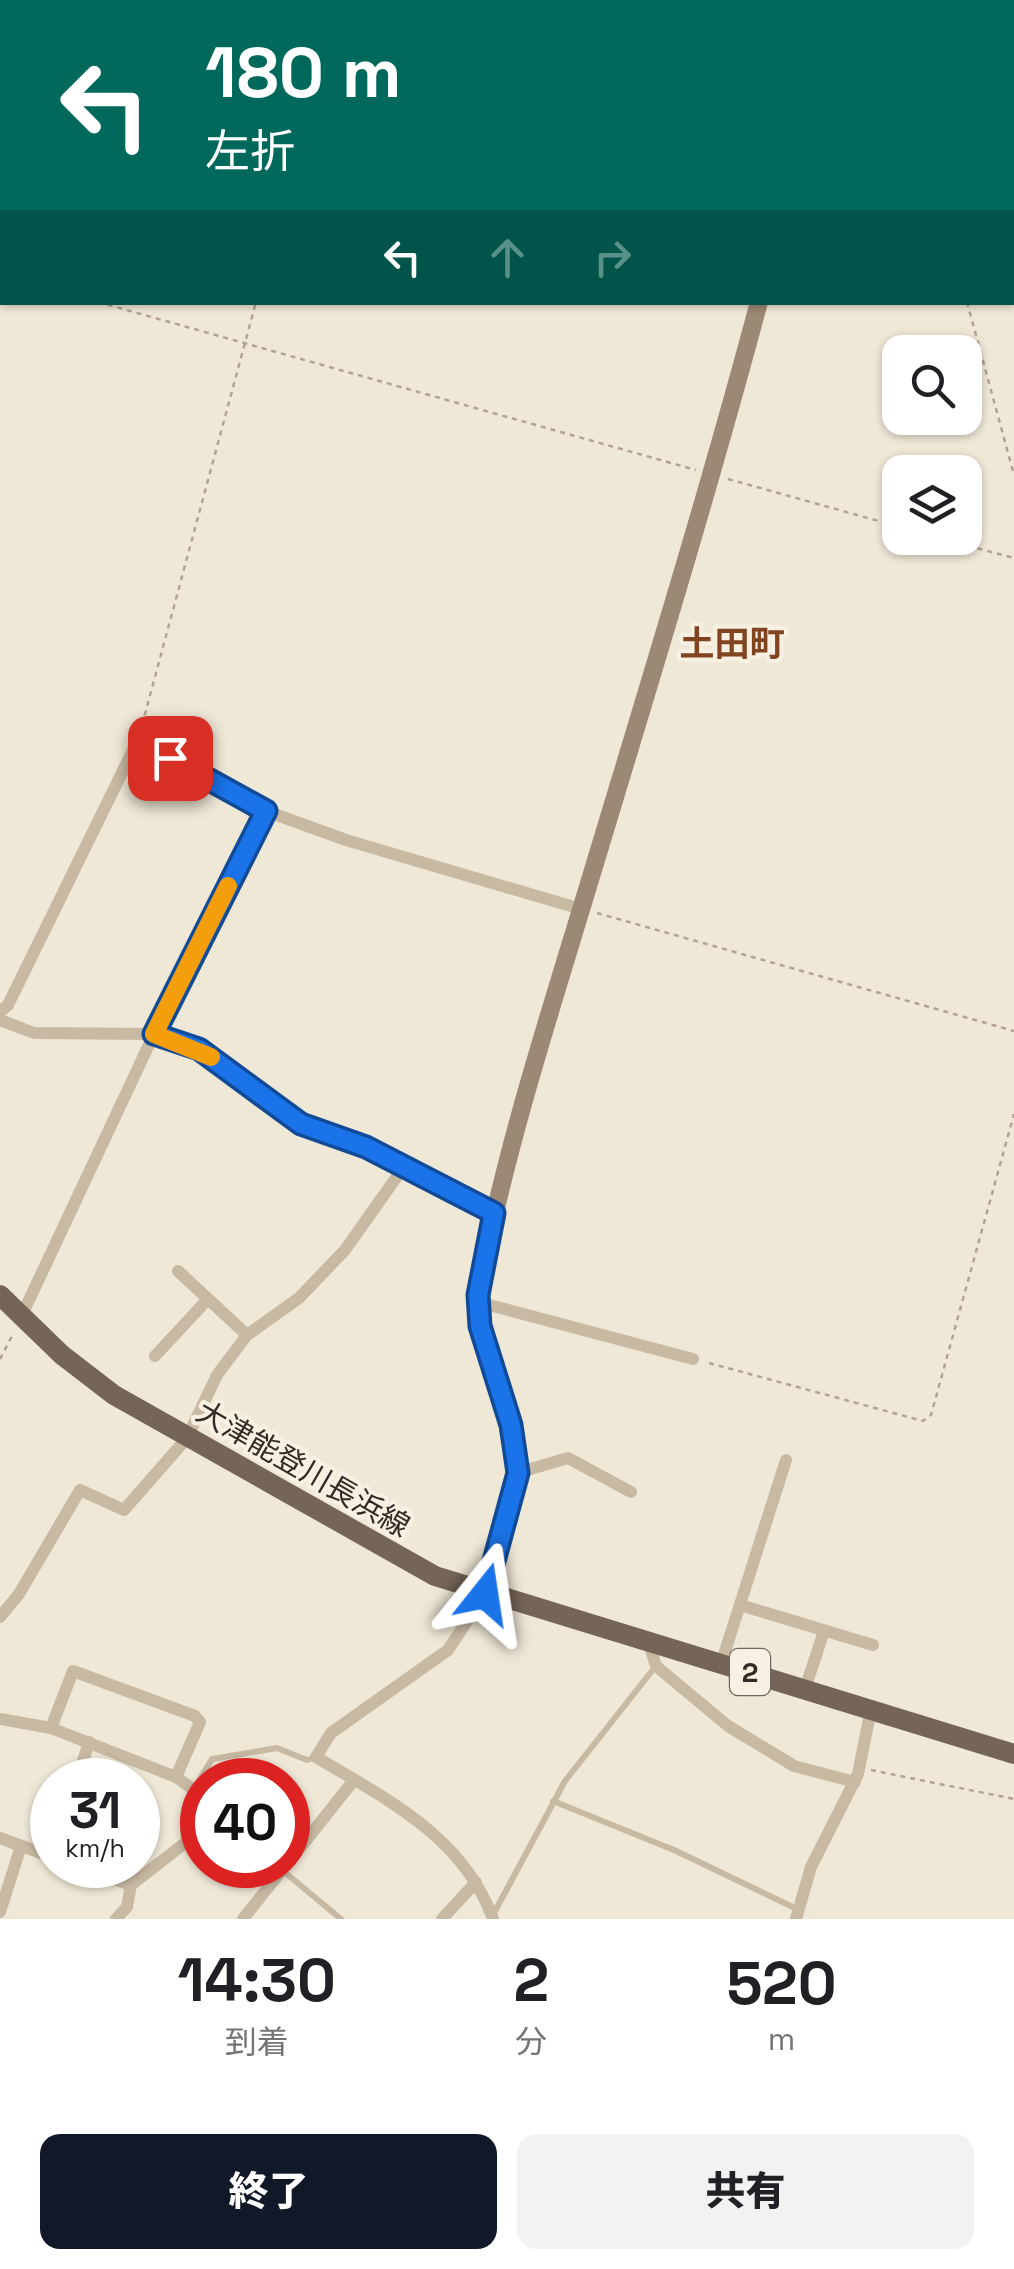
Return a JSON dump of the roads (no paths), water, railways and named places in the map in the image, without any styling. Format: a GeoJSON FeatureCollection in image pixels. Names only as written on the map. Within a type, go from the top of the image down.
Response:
{"type":"FeatureCollection","features":[{"type":"Feature","properties":{"kind":"main road","name":"大津能登川長浜線"},"geometry":{"type":"LineString","coordinates":[[0,1295],[62,1355],[114,1395],[389,1554],[485,1594],[1014,1754]]}},
{"type":"Feature","properties":{"kind":"street"},"geometry":{"type":"LineString","coordinates":[[492,1918],[476,1882],[443,1840],[403,1808],[316,1757],[332,1734],[448,1650],[485,1594],[518,1473],[511,1425],[480,1326],[478,1302],[494,1213],[581,909],[713,475],[757,305]]}},
{"type":"Feature","properties":{"kind":"street"},"geometry":{"type":"LineString","coordinates":[[0,1012],[16,988],[138,740],[266,811],[346,840],[581,909]]}},
{"type":"Feature","properties":{"kind":"street"},"geometry":{"type":"LineString","coordinates":[[22,1315],[154,1034],[266,811]]}},
{"type":"Feature","properties":{"kind":"street"},"geometry":{"type":"LineString","coordinates":[[0,1020],[34,1033],[154,1034],[199,1049],[301,1124],[366,1147],[494,1213]]}},
{"type":"Feature","properties":{"kind":"street"},"geometry":{"type":"LineString","coordinates":[[0,1617],[19,1594],[80,1490],[124,1510],[187,1438],[217,1375],[247,1335],[300,1298],[345,1250],[403,1168]]}},
{"type":"Feature","properties":{"kind":"street"},"geometry":{"type":"LineString","coordinates":[[178,1271],[247,1335]]}},
{"type":"Feature","properties":{"kind":"street"},"geometry":{"type":"LineString","coordinates":[[155,1356],[208,1298]]}},
{"type":"Feature","properties":{"kind":"street"},"geometry":{"type":"LineString","coordinates":[[478,1302],[693,1359]]}},
{"type":"Feature","properties":{"kind":"street"},"geometry":{"type":"LineString","coordinates":[[518,1473],[568,1458],[631,1492]]}},
{"type":"Feature","properties":{"kind":"street"},"geometry":{"type":"LineString","coordinates":[[721,1664],[786,1460]]}},
{"type":"Feature","properties":{"kind":"street"},"geometry":{"type":"LineString","coordinates":[[740,1605],[873,1645]]}},
{"type":"Feature","properties":{"kind":"street"},"geometry":{"type":"LineString","coordinates":[[805,1689],[824,1630]]}},
{"type":"Feature","properties":{"kind":"street"},"geometry":{"type":"LineString","coordinates":[[648,1641],[656,1666],[728,1726],[794,1766],[857,1775]]}},
{"type":"Feature","properties":{"kind":"street"},"geometry":{"type":"LineString","coordinates":[[51,1728],[73,1671],[195,1716],[200,1722],[176,1776]]}},
{"type":"Feature","properties":{"kind":"street"},"geometry":{"type":"LineString","coordinates":[[797,1914],[811,1867],[857,1775],[871,1709]]}},
{"type":"Feature","properties":{"kind":"street"},"geometry":{"type":"LineString","coordinates":[[0,1720],[51,1728],[180,1779]]}},
{"type":"Feature","properties":{"kind":"street"},"geometry":{"type":"LineString","coordinates":[[84,1758],[89,1742]]}},
{"type":"Feature","properties":{"kind":"street"},"geometry":{"type":"LineString","coordinates":[[310,1835],[354,1780]]}},
{"type":"Feature","properties":{"kind":"street"},"geometry":{"type":"LineString","coordinates":[[0,1838],[30,1849]]}},
{"type":"Feature","properties":{"kind":"street"},"geometry":{"type":"LineString","coordinates":[[0,1912],[21,1846]]}},
{"type":"Feature","properties":{"kind":"street"},"geometry":{"type":"LineString","coordinates":[[160,1862],[180,1846]]}},
{"type":"Feature","properties":{"kind":"street"},"geometry":{"type":"LineString","coordinates":[[442,1919],[476,1882]]}},
{"type":"Feature","properties":{"kind":"street"},"geometry":{"type":"LineString","coordinates":[[116,1919],[127,1907],[130,1888]]}},
{"type":"Feature","properties":{"kind":"street"},"geometry":{"type":"LineString","coordinates":[[243,1919],[268,1888]]}},
{"type":"Feature","properties":{"kind":"lane"},"geometry":{"type":"LineString","coordinates":[[492,1918],[553,1801],[656,1666]]}},
{"type":"Feature","properties":{"kind":"lane"},"geometry":{"type":"LineString","coordinates":[[218,1758],[277,1748],[302,1758]]}},
{"type":"Feature","properties":{"kind":"lane"},"geometry":{"type":"LineString","coordinates":[[310,1759],[316,1757]]}},
{"type":"Feature","properties":{"kind":"lane"},"geometry":{"type":"LineString","coordinates":[[553,1801],[674,1850],[797,1914]]}},
{"type":"Feature","properties":{"kind":"lane"},"geometry":{"type":"LineString","coordinates":[[308,1888],[341,1919]]}},
{"type":"Feature","properties":{"kind":"district","name":"土田町"},"geometry":{"type":"Point","coordinates":[732,644]}}]}
